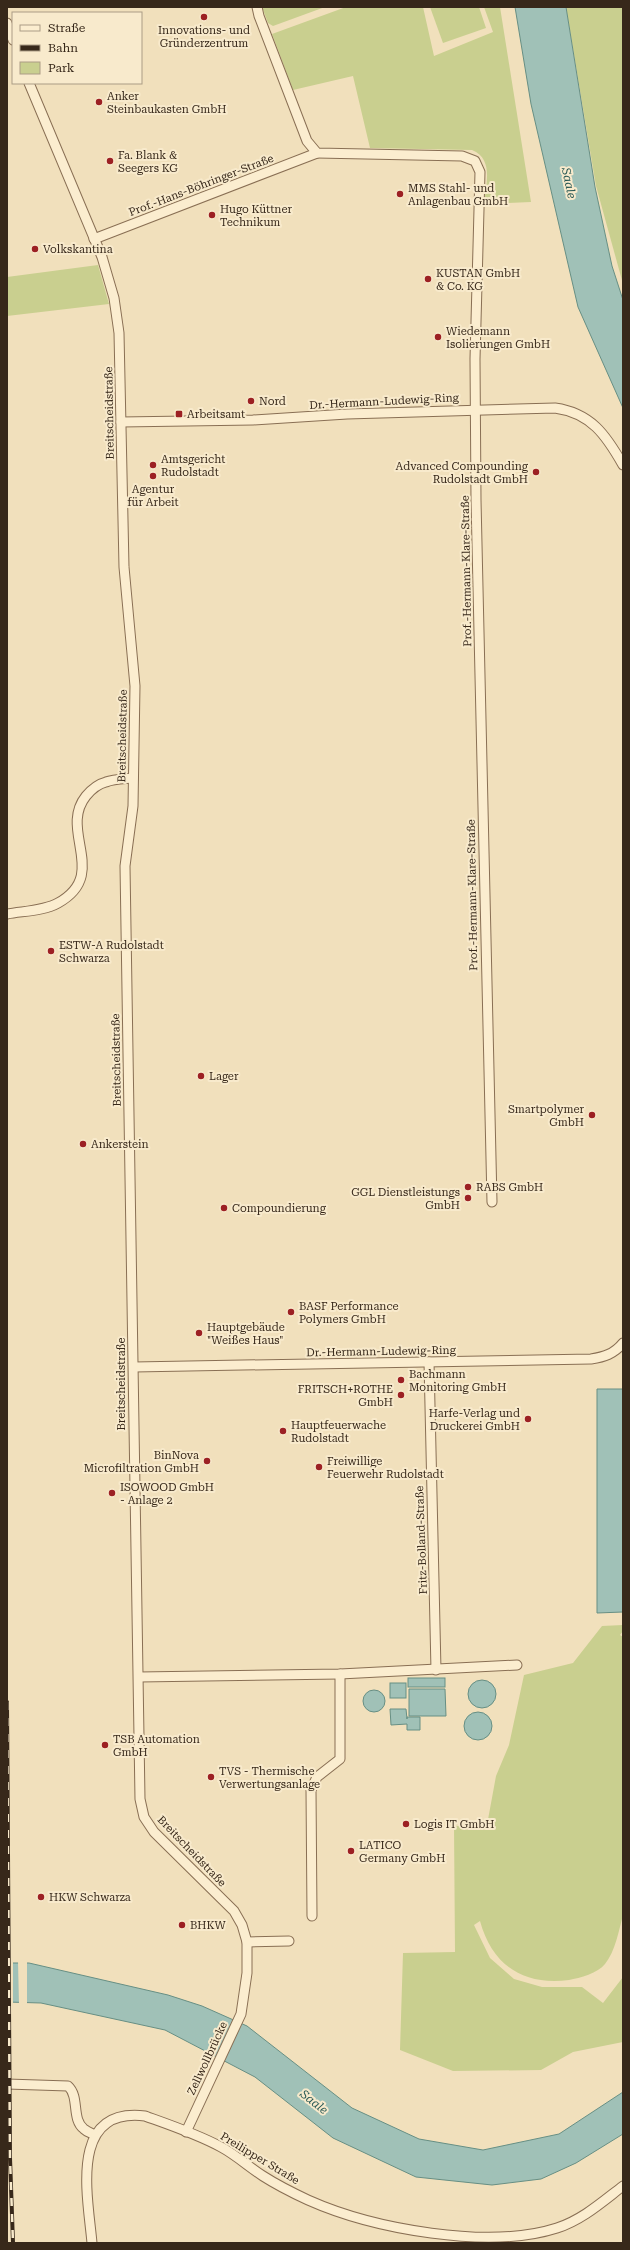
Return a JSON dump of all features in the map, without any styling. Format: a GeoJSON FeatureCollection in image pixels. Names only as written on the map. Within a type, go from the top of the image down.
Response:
{"type":"FeatureCollection","features":[{"type":"Feature","properties":{"kind":"street"},"geometry":{"type":"LineString","coordinates":[[257,7],[259,16],[307,141],[317,153]]}},
{"type":"Feature","properties":{"kind":"street"},"geometry":{"type":"LineString","coordinates":[[7,23],[12,37]]}},
{"type":"Feature","properties":{"kind":"street","name":"Breitscheidstraße"},"geometry":{"type":"LineString","coordinates":[[29,84],[94,239],[108,277],[118,320],[124,567],[135,686],[133,806],[125,866],[134,1367],[136,1638],[139,1677],[140,1799],[144,1817],[154,1832],[234,1911],[242,1925],[247,1942],[247,1974],[241,2014]]}},
{"type":"Feature","properties":{"kind":"street","name":"Prof.-Hans-Böhringer-Straße"},"geometry":{"type":"LineString","coordinates":[[94,239],[317,153]]}},
{"type":"Feature","properties":{"kind":"street","name":"Prof.-Hermann-Klare-Straße"},"geometry":{"type":"LineString","coordinates":[[317,153],[462,156],[475,161],[480,172],[475,409],[492,1202]]}},
{"type":"Feature","properties":{"kind":"street","name":"Dr.-Hermann-Ludewig-Ring"},"geometry":{"type":"LineString","coordinates":[[121,422],[253,420],[475,409],[555,408],[571,410],[585,416],[600,432],[623,465]]}},
{"type":"Feature","properties":{"kind":"street"},"geometry":{"type":"LineString","coordinates":[[7,914],[57,904],[67,897],[76,887],[81,876],[83,857],[76,830],[80,802],[91,790],[105,782],[133,778]]}},
{"type":"Feature","properties":{"kind":"street","name":"Dr.-Hermann-Ludewig-Ring"},"geometry":{"type":"LineString","coordinates":[[134,1367],[591,1359],[603,1358],[614,1353],[623,1344]]}},
{"type":"Feature","properties":{"kind":"street","name":"Fritz-Bolland-Straße"},"geometry":{"type":"LineString","coordinates":[[429,1362],[436,1670]]}},
{"type":"Feature","properties":{"kind":"street"},"geometry":{"type":"LineString","coordinates":[[139,1677],[340,1674],[517,1665]]}},
{"type":"Feature","properties":{"kind":"street"},"geometry":{"type":"LineString","coordinates":[[312,1916],[311,1790],[317,1777],[340,1759],[340,1674]]}},
{"type":"Feature","properties":{"kind":"street"},"geometry":{"type":"LineString","coordinates":[[247,1942],[289,1942]]}},
{"type":"Feature","properties":{"kind":"street","name":"Zellwollbrücke"},"geometry":{"type":"LineString","coordinates":[[186,2132],[241,2014]]}},
{"type":"Feature","properties":{"kind":"street"},"geometry":{"type":"LineString","coordinates":[[7,2084],[68,2086],[75,2095],[79,2123],[83,2129],[95,2135],[88,2151],[86,2164],[92,2243]]}},
{"type":"Feature","properties":{"kind":"street","name":"Preilipper Straße"},"geometry":{"type":"LineString","coordinates":[[95,2135],[112,2121],[133,2115],[145,2116],[221,2147],[263,2176],[308,2200],[346,2215],[390,2226],[436,2233],[477,2236],[530,2235],[558,2228],[580,2218],[623,2186]]}},
{"type":"Feature","properties":{"kind":"green space"},"geometry":{"type":"Polygon","coordinates":[[[262,7],[325,7],[273,26],[268,23],[262,7]]]}},
{"type":"Feature","properties":{"kind":"green space"},"geometry":{"type":"Polygon","coordinates":[[[346,7],[423,7],[434,56],[493,32],[484,7],[500,7],[531,202],[484,204],[487,180],[486,166],[479,154],[472,150],[370,148],[353,76],[293,90],[272,34],[346,7]]]}},
{"type":"Feature","properties":{"kind":"green space"},"geometry":{"type":"Polygon","coordinates":[[[430,7],[479,7],[486,28],[443,43],[430,7]]]}},
{"type":"Feature","properties":{"kind":"green space"},"geometry":{"type":"Polygon","coordinates":[[[566,7],[623,7],[623,284],[596,186],[566,7]]]}},
{"type":"Feature","properties":{"kind":"green space"},"geometry":{"type":"Polygon","coordinates":[[[98,265],[109,304],[7,316],[7,277],[98,265]]]}},
{"type":"Feature","properties":{"kind":"green space"},"geometry":{"type":"Polygon","coordinates":[[[623,1625],[623,1631],[620,1635],[623,1637],[623,1915],[611,1953],[602,1967],[583,1976],[569,1980],[537,1980],[524,1976],[501,1961],[492,1950],[480,1921],[474,1925],[490,1958],[514,1979],[542,1987],[582,1987],[603,2003],[623,1977],[623,2042],[573,2052],[541,2070],[453,2071],[400,2050],[403,1953],[455,1952],[454,1826],[487,1825],[496,1776],[509,1745],[524,1675],[573,1663],[602,1626],[623,1625]]]}},
{"type":"Feature","properties":{"kind":"water","name":"Saale"},"geometry":{"type":"Polygon","coordinates":[[[515,7],[566,7],[595,187],[612,266],[623,300],[623,408],[578,307],[531,104],[515,7]]]}},
{"type":"Feature","properties":{"kind":"water"},"geometry":{"type":"Polygon","coordinates":[[[597,1389],[623,1389],[623,1612],[597,1613],[597,1389]]]}},
{"type":"Feature","properties":{"kind":"water"},"geometry":{"type":"Polygon","coordinates":[[[408,1678],[445,1678],[445,1687],[408,1687],[408,1678]]]}},
{"type":"Feature","properties":{"kind":"water"},"geometry":{"type":"Polygon","coordinates":[[[482,1680],[492,1684],[496,1694],[492,1704],[482,1708],[472,1704],[468,1694],[472,1684],[482,1680]]]}},
{"type":"Feature","properties":{"kind":"water"},"geometry":{"type":"Polygon","coordinates":[[[390,1683],[406,1683],[406,1698],[390,1698],[390,1683]]]}},
{"type":"Feature","properties":{"kind":"water"},"geometry":{"type":"Polygon","coordinates":[[[409,1689],[445,1689],[446,1716],[409,1716],[409,1689]]]}},
{"type":"Feature","properties":{"kind":"water"},"geometry":{"type":"Polygon","coordinates":[[[374,1690],[382,1693],[385,1701],[382,1709],[374,1712],[366,1709],[363,1701],[366,1693],[374,1690]]]}},
{"type":"Feature","properties":{"kind":"water"},"geometry":{"type":"Polygon","coordinates":[[[390,1709],[406,1709],[407,1719],[407,1717],[420,1717],[420,1730],[407,1730],[407,1724],[391,1725],[390,1709]]]}},
{"type":"Feature","properties":{"kind":"water"},"geometry":{"type":"Polygon","coordinates":[[[478,1712],[488,1716],[492,1726],[488,1736],[478,1740],[468,1736],[464,1726],[468,1716],[478,1712]]]}},
{"type":"Feature","properties":{"kind":"water","name":"Saale"},"geometry":{"type":"Polygon","coordinates":[[[7,1963],[29,1963],[168,1995],[202,2006],[247,2026],[352,2108],[419,2139],[483,2150],[559,2134],[623,2092],[623,2134],[576,2163],[541,2179],[492,2185],[416,2177],[333,2138],[255,2077],[165,2030],[41,2003],[7,2002],[7,1963]]]}},
{"type":"Feature","properties":{"kind":"pier"},"geometry":{"type":"Polygon","coordinates":[[[7,1961],[13,1961],[13,2004],[7,2004],[7,1961]]]}},
{"type":"Feature","properties":{"kind":"pier"},"geometry":{"type":"Polygon","coordinates":[[[18,1961],[27,1961],[27,2005],[19,2005],[18,1961]]]}},
{"type":"Feature","properties":{"kind":"railway"},"geometry":{"type":"LineString","coordinates":[[7,1702],[10,2158],[13,2243]]}},
{"type":"Feature","properties":{"kind":"place","name":"Innovations- und Gründerzentrum"},"geometry":{"type":"Point","coordinates":[204,17]}},
{"type":"Feature","properties":{"kind":"place","name":"Anker Steinbaukasten GmbH"},"geometry":{"type":"Point","coordinates":[99,102]}},
{"type":"Feature","properties":{"kind":"place","name":"Fa. Blank & Seegers KG"},"geometry":{"type":"Point","coordinates":[110,161]}},
{"type":"Feature","properties":{"kind":"place","name":"MMS Stahl- und Anlagenbau GmbH"},"geometry":{"type":"Point","coordinates":[400,194]}},
{"type":"Feature","properties":{"kind":"place","name":"Hugo Küttner Technikum"},"geometry":{"type":"Point","coordinates":[212,215]}},
{"type":"Feature","properties":{"kind":"place","name":"Volkskantina"},"geometry":{"type":"Point","coordinates":[35,249]}},
{"type":"Feature","properties":{"kind":"place","name":"KUSTAN GmbH & Co. KG"},"geometry":{"type":"Point","coordinates":[428,279]}},
{"type":"Feature","properties":{"kind":"place","name":"Wiedemann Isolierungen GmbH"},"geometry":{"type":"Point","coordinates":[438,337]}},
{"type":"Feature","properties":{"kind":"place","name":"Nord"},"geometry":{"type":"Point","coordinates":[251,401]}},
{"type":"Feature","properties":{"kind":"place","name":"Arbeitsamt"},"geometry":{"type":"Point","coordinates":[179,414]}},
{"type":"Feature","properties":{"kind":"place","name":"Amtsgericht Rudolstadt"},"geometry":{"type":"Point","coordinates":[153,465]}},
{"type":"Feature","properties":{"kind":"place","name":"Advanced Compounding Rudolstadt GmbH"},"geometry":{"type":"Point","coordinates":[536,472]}},
{"type":"Feature","properties":{"kind":"place","name":"Agentur für Arbeit"},"geometry":{"type":"Point","coordinates":[153,476]}},
{"type":"Feature","properties":{"kind":"place","name":"ESTW-A Rudolstadt Schwarza"},"geometry":{"type":"Point","coordinates":[51,951]}},
{"type":"Feature","properties":{"kind":"place","name":"Lager"},"geometry":{"type":"Point","coordinates":[201,1076]}},
{"type":"Feature","properties":{"kind":"place","name":"Smartpolymer GmbH"},"geometry":{"type":"Point","coordinates":[592,1115]}},
{"type":"Feature","properties":{"kind":"place","name":"Ankerstein"},"geometry":{"type":"Point","coordinates":[83,1144]}},
{"type":"Feature","properties":{"kind":"place","name":"RABS GmbH"},"geometry":{"type":"Point","coordinates":[468,1187]}},
{"type":"Feature","properties":{"kind":"place","name":"GGL Dienstleistungs GmbH"},"geometry":{"type":"Point","coordinates":[468,1198]}},
{"type":"Feature","properties":{"kind":"place","name":"Compoundierung"},"geometry":{"type":"Point","coordinates":[224,1208]}},
{"type":"Feature","properties":{"kind":"place","name":"BASF Performance Polymers GmbH"},"geometry":{"type":"Point","coordinates":[291,1312]}},
{"type":"Feature","properties":{"kind":"place","name":"Hauptgebäude \"Weißes Haus\""},"geometry":{"type":"Point","coordinates":[199,1333]}},
{"type":"Feature","properties":{"kind":"place","name":"Bachmann Monitoring GmbH"},"geometry":{"type":"Point","coordinates":[401,1380]}},
{"type":"Feature","properties":{"kind":"place","name":"FRITSCH+ROTHE GmbH"},"geometry":{"type":"Point","coordinates":[401,1395]}},
{"type":"Feature","properties":{"kind":"place","name":"Harfe-Verlag und Druckerei GmbH"},"geometry":{"type":"Point","coordinates":[528,1419]}},
{"type":"Feature","properties":{"kind":"place","name":"Hauptfeuerwache Rudolstadt"},"geometry":{"type":"Point","coordinates":[283,1431]}},
{"type":"Feature","properties":{"kind":"place","name":"BinNova Microfiltration GmbH"},"geometry":{"type":"Point","coordinates":[207,1461]}},
{"type":"Feature","properties":{"kind":"place","name":"Freiwillige Feuerwehr Rudolstadt"},"geometry":{"type":"Point","coordinates":[319,1467]}},
{"type":"Feature","properties":{"kind":"place","name":"ISOWOOD GmbH - Anlage 2"},"geometry":{"type":"Point","coordinates":[112,1493]}},
{"type":"Feature","properties":{"kind":"place","name":"TSB Automation GmbH"},"geometry":{"type":"Point","coordinates":[105,1745]}},
{"type":"Feature","properties":{"kind":"place","name":"TVS - Thermische Verwertungsanlage"},"geometry":{"type":"Point","coordinates":[211,1777]}},
{"type":"Feature","properties":{"kind":"place","name":"Logis IT GmbH"},"geometry":{"type":"Point","coordinates":[406,1824]}},
{"type":"Feature","properties":{"kind":"place","name":"LATICO Germany GmbH"},"geometry":{"type":"Point","coordinates":[351,1851]}},
{"type":"Feature","properties":{"kind":"place","name":"HKW Schwarza"},"geometry":{"type":"Point","coordinates":[41,1897]}},
{"type":"Feature","properties":{"kind":"place","name":"BHKW"},"geometry":{"type":"Point","coordinates":[182,1925]}}]}
